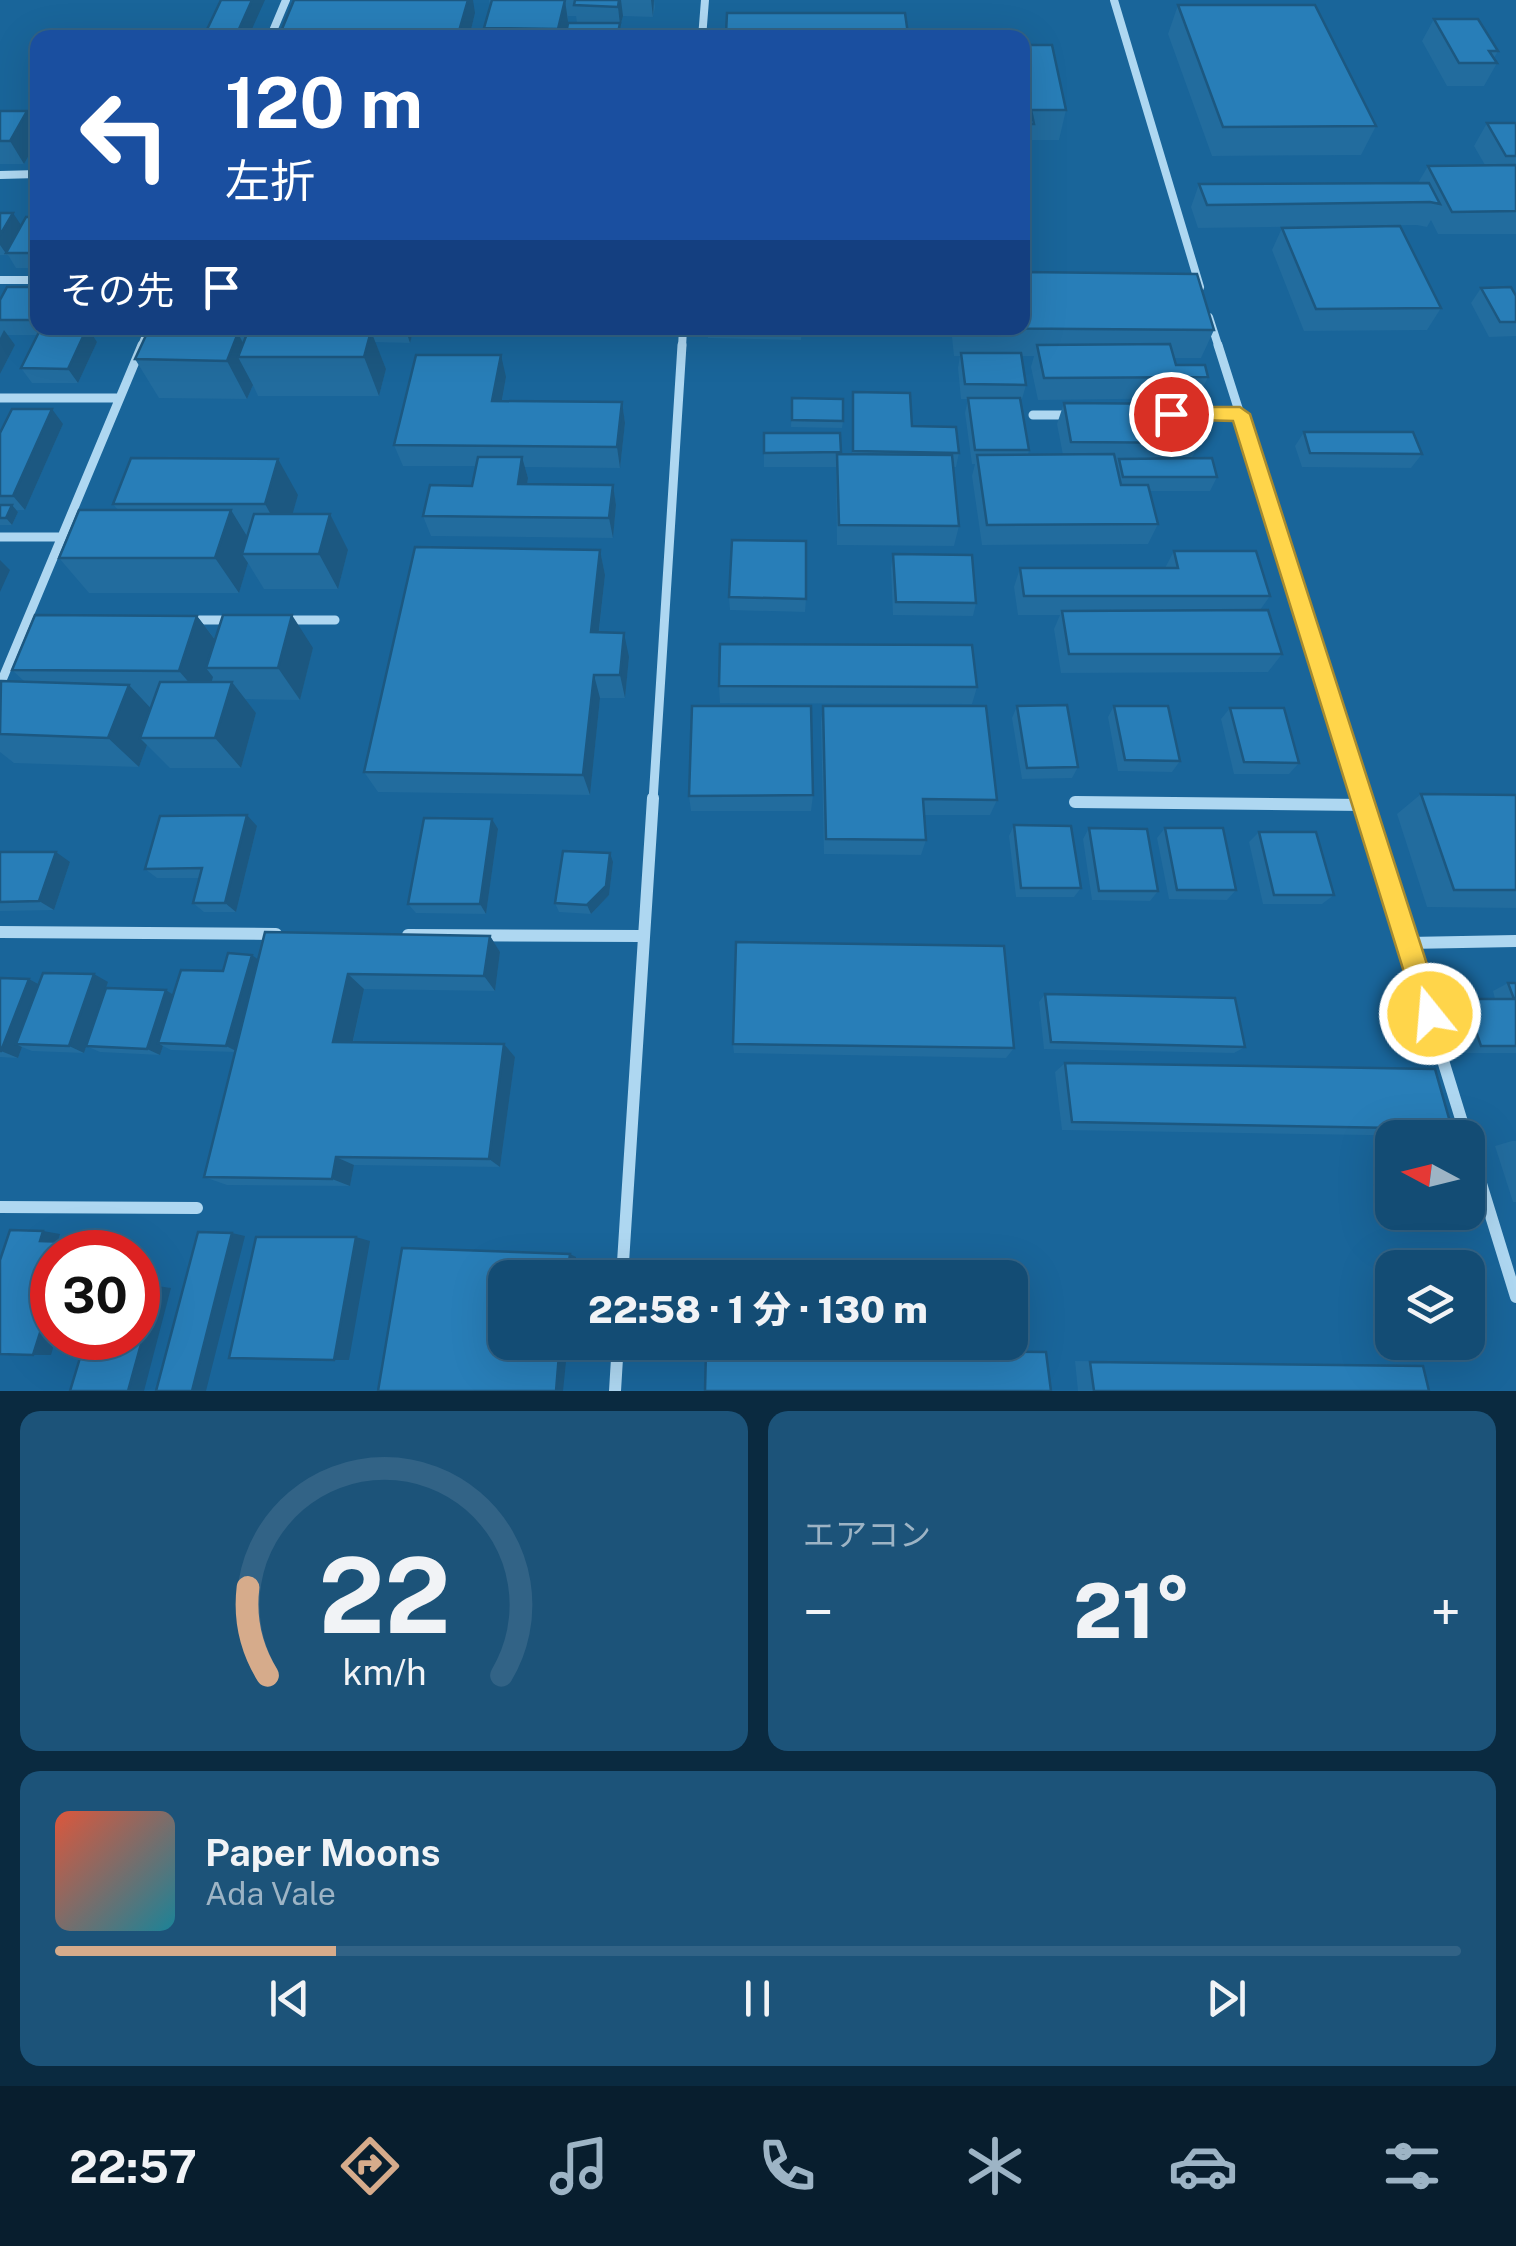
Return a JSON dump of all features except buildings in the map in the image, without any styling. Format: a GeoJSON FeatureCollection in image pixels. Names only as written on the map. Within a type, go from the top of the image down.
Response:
{"type":"FeatureCollection","features":[{"type":"Feature","properties":{"kind":"street"},"geometry":{"type":"LineString","coordinates":[[273,30],[286,0]]}},
{"type":"Feature","properties":{"kind":"street"},"geometry":{"type":"LineString","coordinates":[[702,30],[704,0]]}},
{"type":"Feature","properties":{"kind":"street"},"geometry":{"type":"LineString","coordinates":[[1114,0],[1160,162],[1408,942],[1516,1297]]}},
{"type":"Feature","properties":{"kind":"street"},"geometry":{"type":"LineString","coordinates":[[0,174],[30,174]]}},
{"type":"Feature","properties":{"kind":"street"},"geometry":{"type":"LineString","coordinates":[[0,280],[30,280]]}},
{"type":"Feature","properties":{"kind":"street"},"geometry":{"type":"LineString","coordinates":[[0,685],[146,335]]}},
{"type":"Feature","properties":{"kind":"street"},"geometry":{"type":"LineString","coordinates":[[623,1260],[683,335]]}},
{"type":"Feature","properties":{"kind":"street"},"geometry":{"type":"LineString","coordinates":[[0,398],[119,398]]}},
{"type":"Feature","properties":{"kind":"street"},"geometry":{"type":"LineString","coordinates":[[1033,415],[1089,414]]}},
{"type":"Feature","properties":{"kind":"street"},"geometry":{"type":"LineString","coordinates":[[1165,414],[1240,414]]}},
{"type":"Feature","properties":{"kind":"street"},"geometry":{"type":"LineString","coordinates":[[0,537],[59,537]]}},
{"type":"Feature","properties":{"kind":"street"},"geometry":{"type":"LineString","coordinates":[[26,620],[45,620]]}},
{"type":"Feature","properties":{"kind":"street"},"geometry":{"type":"LineString","coordinates":[[180,620],[258,620]]}},
{"type":"Feature","properties":{"kind":"street"},"geometry":{"type":"LineString","coordinates":[[277,620],[335,620]]}},
{"type":"Feature","properties":{"kind":"street"},"geometry":{"type":"LineString","coordinates":[[1075,802],[1364,804]]}},
{"type":"Feature","properties":{"kind":"street"},"geometry":{"type":"LineString","coordinates":[[0,932],[292,934]]}},
{"type":"Feature","properties":{"kind":"street"},"geometry":{"type":"LineString","coordinates":[[389,934],[642,936]]}},
{"type":"Feature","properties":{"kind":"street"},"geometry":{"type":"LineString","coordinates":[[1408,942],[1516,942]]}},
{"type":"Feature","properties":{"kind":"street"},"geometry":{"type":"LineString","coordinates":[[0,1208],[198,1208]]}},
{"type":"Feature","properties":{"kind":"street"},"geometry":{"type":"LineString","coordinates":[[615,1391],[617,1360]]}},
{"type":"Feature","properties":{"kind":"route"},"geometry":{"type":"LineString","coordinates":[[1171,414],[1240,414],[1430,1014]]}}]}
